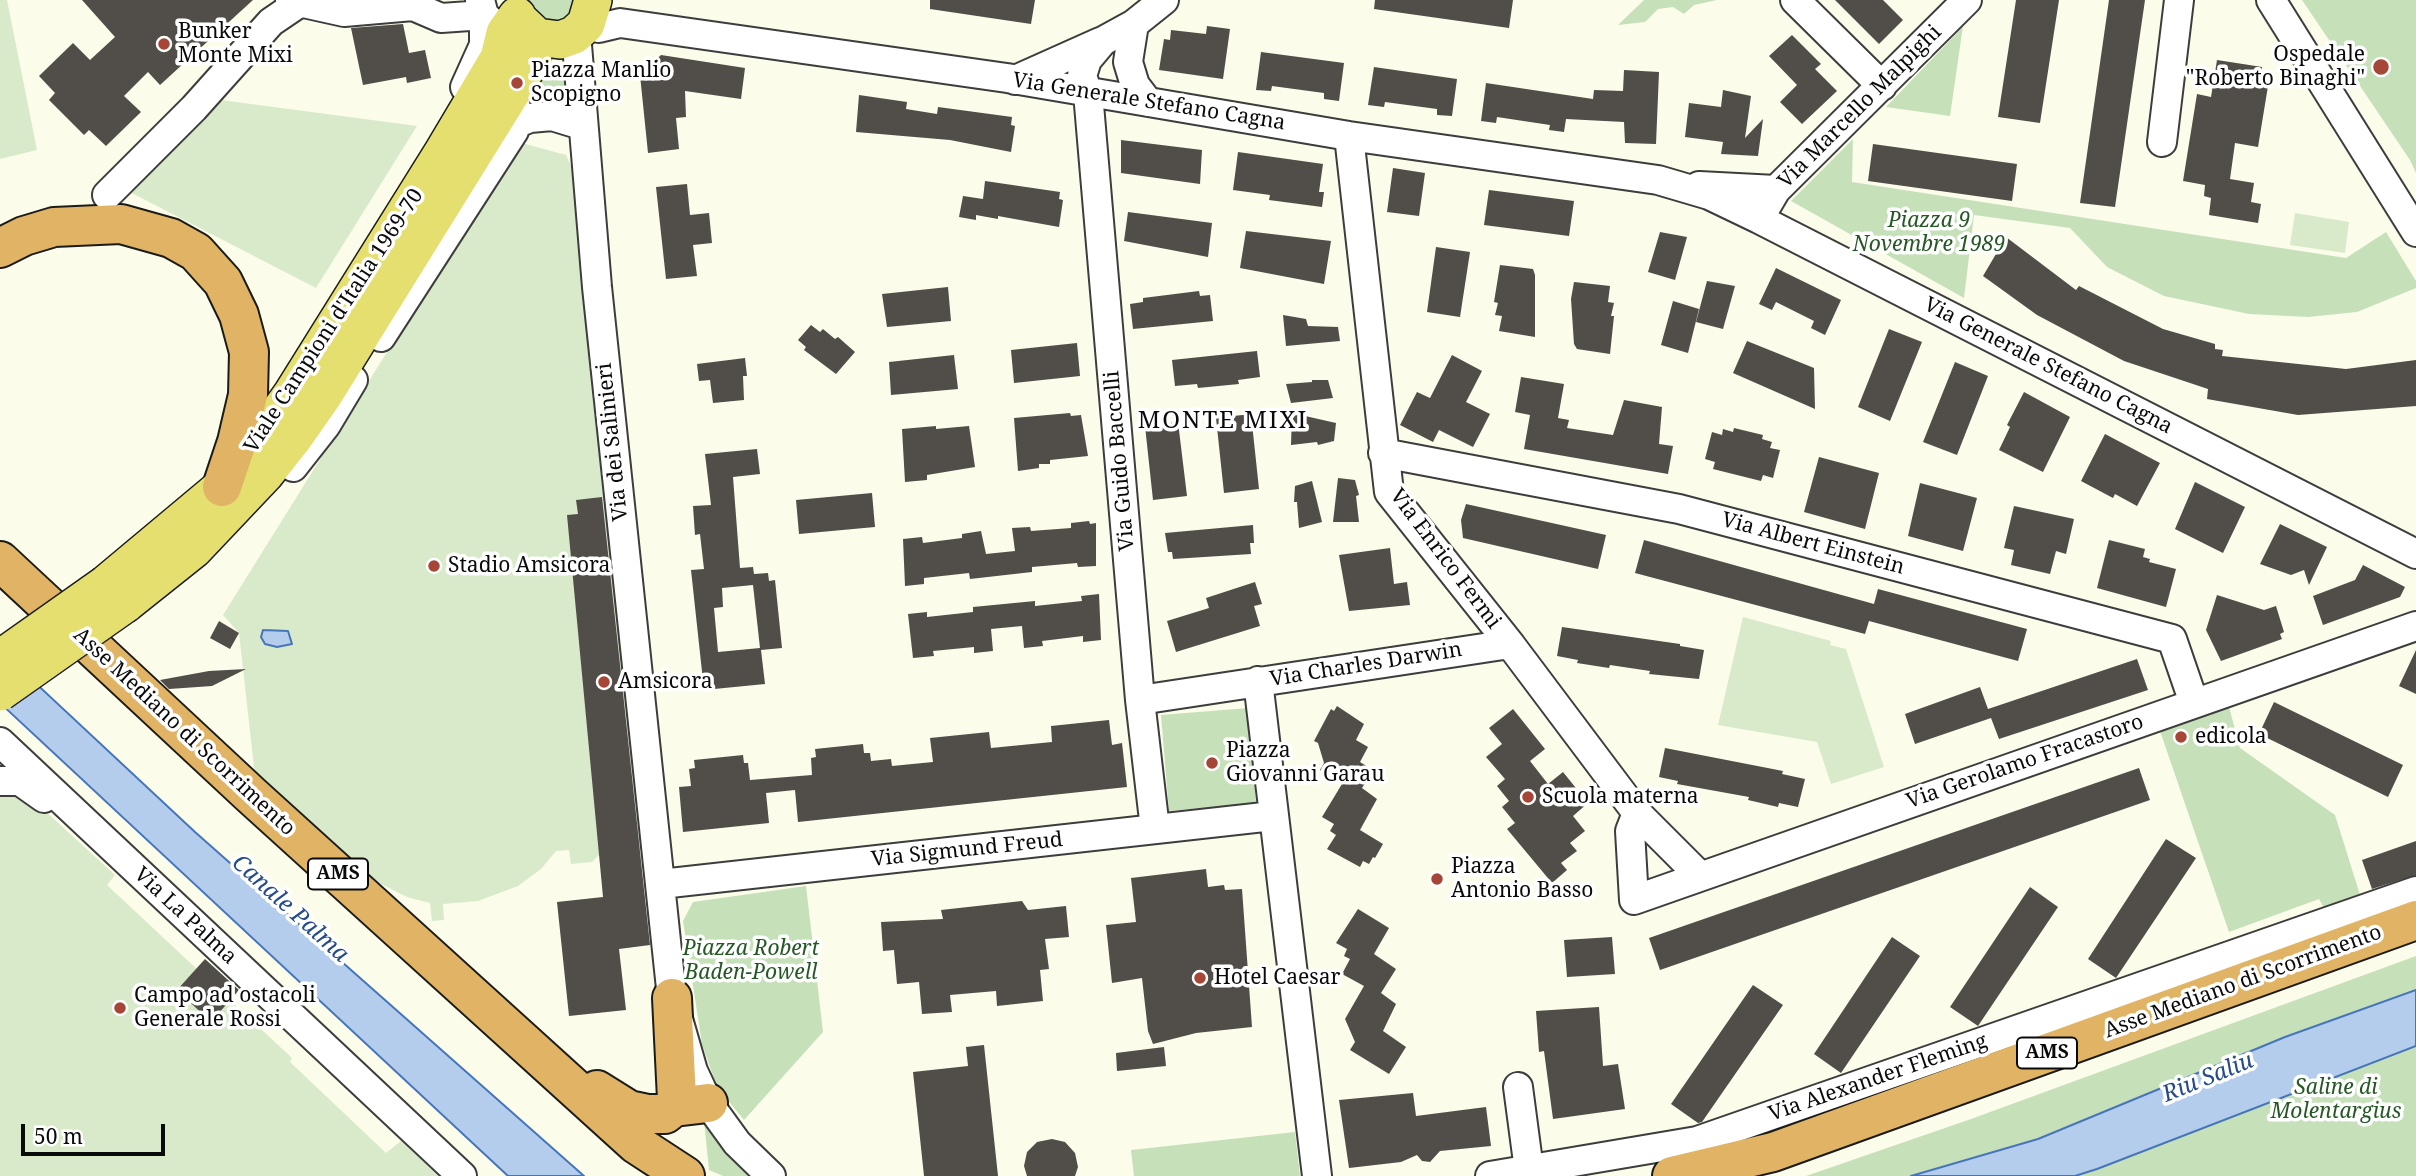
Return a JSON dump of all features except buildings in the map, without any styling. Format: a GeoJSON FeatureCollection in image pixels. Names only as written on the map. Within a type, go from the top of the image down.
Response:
{"type":"FeatureCollection","features":[{"type":"Feature","properties":{"kind":"highway"},"geometry":{"type":"LineString","coordinates":[[0,248],[24,236],[54,227],[121,224],[161,234],[196,252],[223,282],[239,315],[248,352],[248,395],[237,442],[222,486]]}},
{"type":"Feature","properties":{"kind":"highway","name":"Asse Mediano di Scorrimento"},"geometry":{"type":"LineString","coordinates":[[0,561],[635,1144],[685,1176]]}},
{"type":"Feature","properties":{"kind":"highway","name":"Asse Mediano di Scorrimento"},"geometry":{"type":"LineString","coordinates":[[0,584],[258,834],[640,1176]]}},
{"type":"Feature","properties":{"kind":"highway","name":"Asse Mediano di Scorrimento"},"geometry":{"type":"LineString","coordinates":[[1672,1176],[1773,1152],[2416,920]]}},
{"type":"Feature","properties":{"kind":"highway","name":"Asse Mediano di Scorrimento"},"geometry":{"type":"LineString","coordinates":[[1764,1176],[2128,1050],[2416,944]]}},
{"type":"Feature","properties":{"kind":"highway"},"geometry":{"type":"LineString","coordinates":[[672,998],[677,1099],[691,1105]]}},
{"type":"Feature","properties":{"kind":"highway"},"geometry":{"type":"LineString","coordinates":[[561,1077],[580,1077],[604,1096],[629,1110],[657,1115],[691,1105]]}},
{"type":"Feature","properties":{"kind":"main road"},"geometry":{"type":"LineString","coordinates":[[505,14],[560,40],[592,22]]}},
{"type":"Feature","properties":{"kind":"main road","name":"Viale Campioni d'Italia 1969-70"},"geometry":{"type":"LineString","coordinates":[[0,659],[111,585],[194,549],[265,474],[324,396],[514,107],[531,61],[505,14]]}},
{"type":"Feature","properties":{"kind":"main road","name":"Viale Campioni d'Italia 1969-70"},"geometry":{"type":"LineString","coordinates":[[0,692],[111,585],[222,486],[292,394],[499,58],[505,14]]}},
{"type":"Feature","properties":{"kind":"street"},"geometry":{"type":"LineString","coordinates":[[1015,80],[1122,36],[1164,0]]}},
{"type":"Feature","properties":{"kind":"street"},"geometry":{"type":"LineString","coordinates":[[1795,0],[1882,86]]}},
{"type":"Feature","properties":{"kind":"street","name":"Via Marcello Malpighi"},"geometry":{"type":"LineString","coordinates":[[1759,219],[1776,190],[1967,0]]}},
{"type":"Feature","properties":{"kind":"street"},"geometry":{"type":"LineString","coordinates":[[2162,142],[2179,0]]}},
{"type":"Feature","properties":{"kind":"street"},"geometry":{"type":"LineString","coordinates":[[2272,0],[2416,232]]}},
{"type":"Feature","properties":{"kind":"street"},"geometry":{"type":"LineString","coordinates":[[107,195],[194,108],[271,22],[296,1],[344,12],[413,6],[505,14],[484,45],[469,79],[274,393],[237,442],[111,585]]}},
{"type":"Feature","properties":{"kind":"street","name":"Via Generale Stefano Cagna"},"geometry":{"type":"LineString","coordinates":[[592,22],[1015,80],[1349,136],[1658,180],[1709,195],[1759,219],[2416,554]]}},
{"type":"Feature","properties":{"kind":"street","name":"Via dei Salinieri"},"geometry":{"type":"LineString","coordinates":[[592,22],[582,97],[597,287],[672,998]]}},
{"type":"Feature","properties":{"kind":"street"},"geometry":{"type":"LineString","coordinates":[[1122,36],[1135,85],[1148,102]]}},
{"type":"Feature","properties":{"kind":"street","name":"Via Guido Baccelli"},"geometry":{"type":"LineString","coordinates":[[1122,36],[1087,60],[1082,76],[1088,93],[1140,700],[1155,829]]}},
{"type":"Feature","properties":{"kind":"street"},"geometry":{"type":"LineString","coordinates":[[514,107],[530,118],[552,116],[575,123],[582,97]]}},
{"type":"Feature","properties":{"kind":"street","name":"Via Enrico Fermi"},"geometry":{"type":"LineString","coordinates":[[1349,136],[1382,453],[1389,492],[1510,643],[1637,813],[1700,876]]}},
{"type":"Feature","properties":{"kind":"street","name":"Via Generale Stefano Cagna"},"geometry":{"type":"LineString","coordinates":[[1677,186],[1776,190]]}},
{"type":"Feature","properties":{"kind":"street","name":"Via Albert Einstein"},"geometry":{"type":"LineString","coordinates":[[1382,453],[1679,509],[2172,639],[2194,703]]}},
{"type":"Feature","properties":{"kind":"street","name":"Via Gerolamo Fracastoro"},"geometry":{"type":"LineString","coordinates":[[1637,813],[1630,831],[1634,900],[2416,626]]}},
{"type":"Feature","properties":{"kind":"street","name":"Via Charles Darwin"},"geometry":{"type":"LineString","coordinates":[[1317,1176],[1258,681],[1510,643]]}},
{"type":"Feature","properties":{"kind":"street"},"geometry":{"type":"LineString","coordinates":[[1140,700],[1258,681]]}},
{"type":"Feature","properties":{"kind":"street","name":"Via La Palma"},"geometry":{"type":"LineString","coordinates":[[0,743],[462,1176]]}},
{"type":"Feature","properties":{"kind":"street"},"geometry":{"type":"LineString","coordinates":[[0,781],[20,781],[61,812],[85,822]]}},
{"type":"Feature","properties":{"kind":"street","name":"Via Sigmund Freud"},"geometry":{"type":"LineString","coordinates":[[661,884],[1273,816]]}},
{"type":"Feature","properties":{"kind":"street","name":"Via Alexander Fleming"},"geometry":{"type":"LineString","coordinates":[[1490,1176],[1697,1140],[2416,891]]}},
{"type":"Feature","properties":{"kind":"street"},"geometry":{"type":"LineString","coordinates":[[1518,1087],[1529,1170]]}},
{"type":"Feature","properties":{"kind":"street"},"geometry":{"type":"LineString","coordinates":[[691,1105],[737,1143],[771,1176]]}},
{"type":"Feature","properties":{"kind":"green space"},"geometry":{"type":"Polygon","coordinates":[[[0,0],[7,0],[37,150],[0,159],[0,0]]]}},
{"type":"Feature","properties":{"kind":"green space"},"geometry":{"type":"Polygon","coordinates":[[[522,0],[585,0],[555,33],[522,0]]]}},
{"type":"Feature","properties":{"kind":"green space"},"geometry":{"type":"Polygon","coordinates":[[[1644,0],[1717,0],[1694,5],[1684,14],[1673,7],[1658,9],[1645,22],[1618,25],[1644,0]]]}},
{"type":"Feature","properties":{"kind":"green space","name":"Ospedale \"Roberto Binaghi\""},"geometry":{"type":"Polygon","coordinates":[[[2302,0],[2416,0],[2416,173],[2410,160],[2302,0]]]}},
{"type":"Feature","properties":{"kind":"green space"},"geometry":{"type":"Polygon","coordinates":[[[1963,26],[1950,116],[1886,107],[1955,35],[1963,26]]]}},
{"type":"Feature","properties":{"kind":"green space"},"geometry":{"type":"Polygon","coordinates":[[[541,74],[558,74],[567,82],[570,109],[535,108],[533,89],[541,74]]]}},
{"type":"Feature","properties":{"kind":"green space"},"geometry":{"type":"Polygon","coordinates":[[[221,100],[417,126],[316,288],[124,189],[221,100]]]}},
{"type":"Feature","properties":{"kind":"green space","name":"Piazza 9 Novembre 1989"},"geometry":{"type":"Polygon","coordinates":[[[1853,139],[1852,182],[2346,258],[2386,232],[2416,281],[2416,288],[2357,312],[2308,317],[2249,314],[2164,296],[2107,267],[2070,228],[1974,215],[1964,298],[1791,201],[1853,139]]]}},
{"type":"Feature","properties":{"kind":"green space","name":"Stadio Amsicora"},"geometry":{"type":"Polygon","coordinates":[[[518,142],[566,155],[571,166],[643,848],[600,854],[592,862],[571,864],[569,850],[556,851],[541,869],[518,886],[478,901],[443,904],[444,920],[432,921],[430,903],[407,897],[379,883],[323,838],[255,776],[239,633],[223,615],[518,142]]]}},
{"type":"Feature","properties":{"kind":"green space"},"geometry":{"type":"Polygon","coordinates":[[[2295,213],[2349,222],[2345,253],[2290,245],[2295,213]]]}},
{"type":"Feature","properties":{"kind":"green space"},"geometry":{"type":"Polygon","coordinates":[[[1743,617],[1831,641],[1830,645],[1846,649],[1884,767],[1831,784],[1817,742],[1718,725],[1743,617]]]}},
{"type":"Feature","properties":{"kind":"green space"},"geometry":{"type":"Polygon","coordinates":[[[2229,707],[2240,748],[2335,815],[2361,898],[2325,910],[2319,899],[2229,932],[2160,731],[2229,707]]]}},
{"type":"Feature","properties":{"kind":"green space"},"geometry":{"type":"Polygon","coordinates":[[[1248,708],[1256,803],[1169,811],[1161,715],[1248,708]]]}},
{"type":"Feature","properties":{"kind":"green space","name":"Campo ad ostacoli Generale Rossi"},"geometry":{"type":"Polygon","coordinates":[[[0,790],[31,798],[115,875],[107,885],[292,1058],[290,1062],[386,1153],[401,1141],[438,1176],[0,1176],[0,790]]]}},
{"type":"Feature","properties":{"kind":"green space","name":"Piazza Robert Baden-Powell"},"geometry":{"type":"Polygon","coordinates":[[[806,886],[823,1032],[744,1120],[717,1087],[702,1044],[683,921],[693,902],[806,886]]]}},
{"type":"Feature","properties":{"kind":"green space","name":"Saline di Molentargius"},"geometry":{"type":"Polygon","coordinates":[[[2416,956],[2416,1176],[1806,1176],[1971,1119],[2416,956]]]}},
{"type":"Feature","properties":{"kind":"green space"},"geometry":{"type":"Polygon","coordinates":[[[704,1121],[752,1176],[723,1176],[709,1170],[704,1121]]]}},
{"type":"Feature","properties":{"kind":"green space"},"geometry":{"type":"Polygon","coordinates":[[[1295,1132],[1300,1176],[1134,1176],[1131,1150],[1295,1132]]]}},
{"type":"Feature","properties":{"kind":"water"},"geometry":{"type":"Polygon","coordinates":[[[263,630],[288,631],[292,644],[277,647],[265,644],[261,637],[263,630]]]}},
{"type":"Feature","properties":{"kind":"water"},"geometry":{"type":"Polygon","coordinates":[[[0,650],[195,832],[584,1176],[508,1176],[0,703],[0,650]]]}},
{"type":"Feature","properties":{"kind":"water","name":"Riu Saliu"},"geometry":{"type":"Polygon","coordinates":[[[2416,990],[2416,1046],[2097,1169],[2075,1176],[1911,1176],[2038,1139],[2285,1037],[2416,990]]]}},
{"type":"Feature","properties":{"kind":"place","name":"Bunker Monte Mixi"},"geometry":{"type":"Point","coordinates":[164,44]}},
{"type":"Feature","properties":{"kind":"place","name":"Ospedale \"Roberto Binaghi\""},"geometry":{"type":"Point","coordinates":[2381,67]}},
{"type":"Feature","properties":{"kind":"place","name":"Piazza Manlio Scopigno"},"geometry":{"type":"Point","coordinates":[517,83]}},
{"type":"Feature","properties":{"kind":"place","name":"Stadio Amsicora"},"geometry":{"type":"Point","coordinates":[434,566]}},
{"type":"Feature","properties":{"kind":"place","name":"Amsicora"},"geometry":{"type":"Point","coordinates":[604,682]}},
{"type":"Feature","properties":{"kind":"place","name":"edicola"},"geometry":{"type":"Point","coordinates":[2181,737]}},
{"type":"Feature","properties":{"kind":"place","name":"Piazza Giovanni Garau"},"geometry":{"type":"Point","coordinates":[1212,763]}},
{"type":"Feature","properties":{"kind":"place","name":"Scuola materna"},"geometry":{"type":"Point","coordinates":[1528,797]}},
{"type":"Feature","properties":{"kind":"place","name":"Piazza Antonio Basso"},"geometry":{"type":"Point","coordinates":[1437,879]}},
{"type":"Feature","properties":{"kind":"place","name":"Hotel Caesar"},"geometry":{"type":"Point","coordinates":[1200,978]}},
{"type":"Feature","properties":{"kind":"place","name":"Campo ad ostacoli Generale Rossi"},"geometry":{"type":"Point","coordinates":[120,1008]}},
{"type":"Feature","properties":{"kind":"district","name":"MONTE MIXI"},"geometry":{"type":"Point","coordinates":[1223,421]}},
{"type":"Feature","properties":{"kind":"water label","name":"Canale Palma"},"geometry":{"type":"Point","coordinates":[290,909]}}]}
